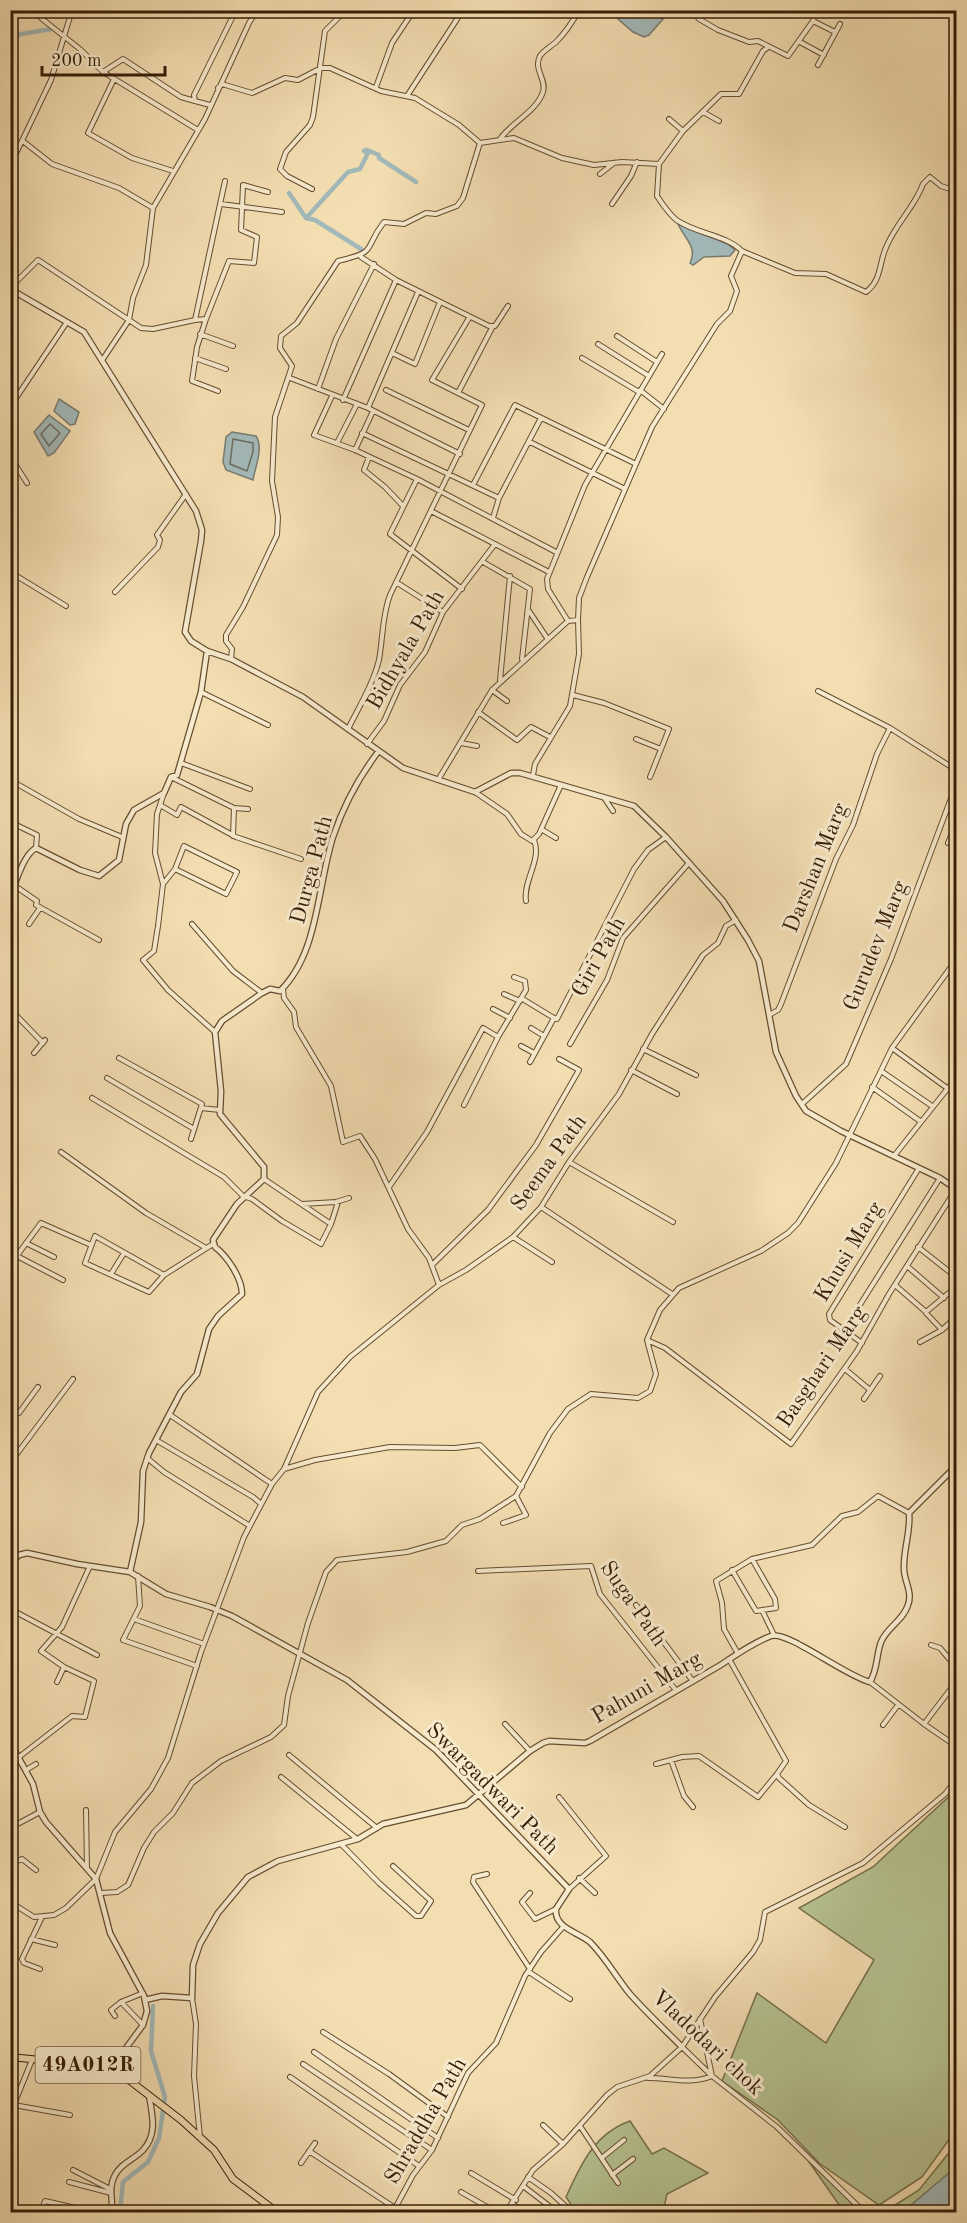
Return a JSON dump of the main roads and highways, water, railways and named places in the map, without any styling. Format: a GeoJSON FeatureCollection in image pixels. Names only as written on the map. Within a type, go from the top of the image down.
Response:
{"type":"FeatureCollection","features":[{"type":"Feature","properties":{"kind":"main road","name":"49A012R"},"geometry":{"type":"LineString","coordinates":[[10,2057],[32,2061],[112,2067],[166,2107],[214,2150],[233,2180],[277,2212]]}},
{"type":"Feature","properties":{"kind":"water"},"geometry":{"type":"Polygon","coordinates":[[[623,10],[661,11],[663,19],[649,35],[644,37],[633,32],[618,19],[623,10]]]}},
{"type":"Feature","properties":{"kind":"water"},"geometry":{"type":"Polygon","coordinates":[[[678,224],[728,244],[735,250],[730,256],[704,257],[693,265],[690,263],[691,247],[678,224]]]}},
{"type":"Feature","properties":{"kind":"water"},"geometry":{"type":"Polygon","coordinates":[[[59,399],[79,412],[75,424],[70,425],[54,411],[59,399]]]}},
{"type":"Feature","properties":{"kind":"water"},"geometry":{"type":"Polygon","coordinates":[[[49,415],[70,431],[54,453],[48,456],[34,432],[49,415]]]}},
{"type":"Feature","properties":{"kind":"water"},"geometry":{"type":"Polygon","coordinates":[[[232,432],[256,436],[259,452],[253,480],[226,470],[223,462],[226,437],[232,432]]]}},
{"type":"Feature","properties":{"kind":"water"},"geometry":{"type":"Polygon","coordinates":[[[956,2167],[956,2212],[903,2212],[956,2167]]]}},
{"type":"Feature","properties":{"kind":"waterway"},"geometry":{"type":"LineString","coordinates":[[10,36],[51,29]]}},
{"type":"Feature","properties":{"kind":"waterway"},"geometry":{"type":"LineString","coordinates":[[306,218],[348,172],[360,169],[368,153],[364,151],[367,150],[379,155],[379,158],[416,182]]}},
{"type":"Feature","properties":{"kind":"waterway"},"geometry":{"type":"LineString","coordinates":[[289,193],[306,218],[315,220],[361,249]]}},
{"type":"Feature","properties":{"kind":"waterway"},"geometry":{"type":"LineString","coordinates":[[120,2212],[123,2182],[148,2162],[159,2138],[165,2097],[151,2051],[153,2006]]}}]}
